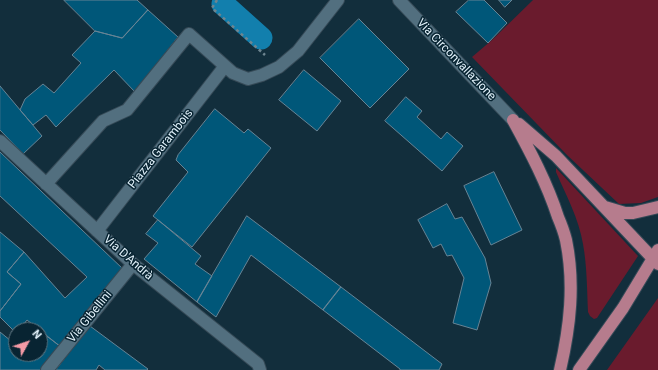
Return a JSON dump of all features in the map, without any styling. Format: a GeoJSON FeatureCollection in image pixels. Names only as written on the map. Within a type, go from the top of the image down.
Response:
{"type":"FeatureCollection","features":[{"type":"Feature","properties":{"kind":"main road"},"geometry":{"type":"LineString","coordinates":[[513,120],[556,156],[657,258],[579,370]]}},
{"type":"Feature","properties":{"kind":"main road"},"geometry":{"type":"LineString","coordinates":[[513,120],[539,169],[566,239],[571,280],[568,336],[560,370]]}},
{"type":"Feature","properties":{"kind":"main road"},"geometry":{"type":"LineString","coordinates":[[605,207],[625,213],[633,213],[658,207]]}},
{"type":"Feature","properties":{"kind":"street"},"geometry":{"type":"LineString","coordinates":[[46,184],[103,121],[127,110],[190,34],[233,74],[248,79],[262,75],[279,67],[298,51],[338,0]]}},
{"type":"Feature","properties":{"kind":"street","name":"Via Circonvallazione"},"geometry":{"type":"LineString","coordinates":[[399,0],[513,120]]}},
{"type":"Feature","properties":{"kind":"street","name":"Piazza Garambois"},"geometry":{"type":"LineString","coordinates":[[97,231],[225,66]]}},
{"type":"Feature","properties":{"kind":"street","name":"Via D'Andrà"},"geometry":{"type":"LineString","coordinates":[[0,141],[133,264],[258,364],[260,370]]}},
{"type":"Feature","properties":{"kind":"street","name":"Via Gibellini"},"geometry":{"type":"LineString","coordinates":[[47,370],[133,264]]}},
{"type":"Feature","properties":{"kind":"path"},"geometry":{"type":"LineString","coordinates":[[217,0],[212,8],[279,67]]}},
{"type":"Feature","properties":{"kind":"shaded area"},"geometry":{"type":"Polygon","coordinates":[[[533,0],[658,0],[658,197],[641,203],[619,204],[567,155],[472,57],[492,40],[533,0]]]}},
{"type":"Feature","properties":{"kind":"shaded area"},"geometry":{"type":"Polygon","coordinates":[[[556,168],[638,256],[597,318],[594,319],[588,312],[587,278],[581,235],[572,207],[556,172],[556,168]]]}},
{"type":"Feature","properties":{"kind":"shaded area"},"geometry":{"type":"Polygon","coordinates":[[[658,298],[658,370],[607,370],[658,298]]]}},
{"type":"Feature","properties":{"kind":"building"},"geometry":{"type":"Polygon","coordinates":[[[64,0],[137,0],[148,10],[122,38],[95,31],[64,0]]]}},
{"type":"Feature","properties":{"kind":"building"},"geometry":{"type":"Polygon","coordinates":[[[469,0],[484,0],[507,23],[488,43],[456,12],[469,0]]]}},
{"type":"Feature","properties":{"kind":"building"},"geometry":{"type":"Polygon","coordinates":[[[499,0],[512,0],[505,7],[499,0]]]}},
{"type":"Feature","properties":{"kind":"building"},"geometry":{"type":"Polygon","coordinates":[[[148,10],[178,37],[135,92],[114,70],[56,127],[46,115],[33,125],[20,110],[25,99],[43,84],[54,93],[81,63],[72,55],[95,31],[122,38],[148,10]]]}},
{"type":"Feature","properties":{"kind":"building"},"geometry":{"type":"Polygon","coordinates":[[[359,19],[409,69],[370,108],[320,58],[359,19]]]}},
{"type":"Feature","properties":{"kind":"building"},"geometry":{"type":"Polygon","coordinates":[[[304,70],[341,101],[317,131],[279,100],[304,70]]]}},
{"type":"Feature","properties":{"kind":"building"},"geometry":{"type":"Polygon","coordinates":[[[0,86],[42,136],[23,154],[0,130],[0,86]]]}},
{"type":"Feature","properties":{"kind":"building"},"geometry":{"type":"Polygon","coordinates":[[[406,97],[422,111],[417,117],[441,139],[447,132],[463,146],[442,171],[385,121],[406,97]]]}},
{"type":"Feature","properties":{"kind":"building"},"geometry":{"type":"Polygon","coordinates":[[[215,109],[244,133],[248,129],[271,148],[192,247],[153,216],[188,172],[176,160],[178,155],[215,109]]]}},
{"type":"Feature","properties":{"kind":"building"},"geometry":{"type":"Polygon","coordinates":[[[0,152],[123,269],[61,347],[48,337],[48,322],[30,322],[27,320],[25,322],[8,322],[8,325],[0,317],[0,311],[21,284],[7,272],[24,252],[65,298],[87,277],[0,196],[0,152]]]}},
{"type":"Feature","properties":{"kind":"building"},"geometry":{"type":"Polygon","coordinates":[[[494,172],[522,230],[491,245],[464,186],[494,172]]]}},
{"type":"Feature","properties":{"kind":"building"},"geometry":{"type":"Polygon","coordinates":[[[447,204],[455,219],[462,217],[485,258],[491,283],[477,330],[453,323],[464,278],[452,255],[447,256],[441,244],[433,248],[418,220],[447,204]]]}},
{"type":"Feature","properties":{"kind":"building"},"geometry":{"type":"Polygon","coordinates":[[[247,216],[341,287],[323,310],[251,255],[216,317],[197,302],[247,216]]]}},
{"type":"Feature","properties":{"kind":"building"},"geometry":{"type":"Polygon","coordinates":[[[158,220],[201,256],[195,264],[212,276],[197,302],[144,259],[158,243],[146,234],[158,220]]]}},
{"type":"Feature","properties":{"kind":"building"},"geometry":{"type":"Polygon","coordinates":[[[0,232],[24,252],[7,272],[21,284],[0,311],[0,232]]]}},
{"type":"Feature","properties":{"kind":"building"},"geometry":{"type":"Polygon","coordinates":[[[341,287],[442,364],[439,370],[400,370],[323,310],[341,287]]]}},
{"type":"Feature","properties":{"kind":"building"},"geometry":{"type":"Polygon","coordinates":[[[90,326],[148,369],[105,370],[99,365],[96,370],[56,370],[90,326]]]}},
{"type":"Feature","properties":{"kind":"building"},"geometry":{"type":"Polygon","coordinates":[[[0,332],[8,338],[8,362],[48,362],[48,337],[61,347],[42,370],[0,370],[0,332]]]}},
{"type":"Feature","properties":{"kind":"waterway"},"geometry":{"type":"LineString","coordinates":[[223,4],[261,38]]}}]}
